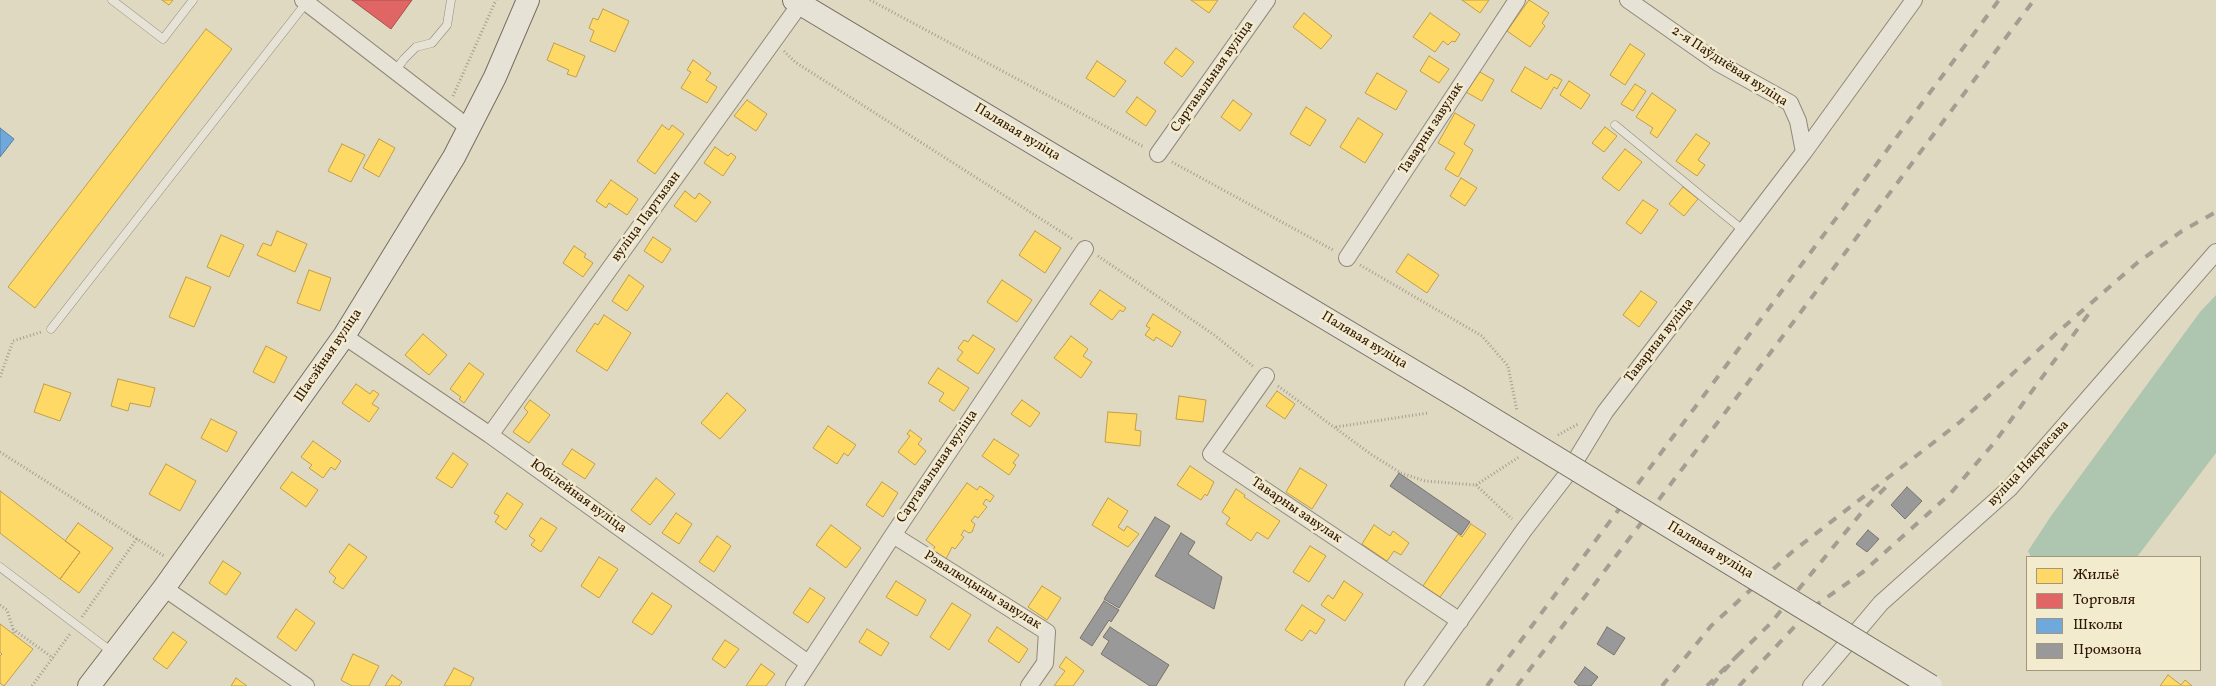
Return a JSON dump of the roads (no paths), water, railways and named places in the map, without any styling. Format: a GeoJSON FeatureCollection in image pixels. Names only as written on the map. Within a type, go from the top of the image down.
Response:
{"type":"FeatureCollection","features":[{"type":"Feature","properties":{"kind":"main road","name":"Шасэйная вуліца"},"geometry":{"type":"LineString","coordinates":[[89,686],[164,588],[344,336],[435,191],[495,77],[528,0]]}},
{"type":"Feature","properties":{"kind":"main road","name":"Палявая вуліца"},"geometry":{"type":"LineString","coordinates":[[799,1],[1457,397],[1932,686]]}},
{"type":"Feature","properties":{"kind":"street","name":"Сартавальная вуліца"},"geometry":{"type":"LineString","coordinates":[[1158,154],[1267,0]]}},
{"type":"Feature","properties":{"kind":"street","name":"Таварны завулак"},"geometry":{"type":"LineString","coordinates":[[1347,258],[1517,0]]}},
{"type":"Feature","properties":{"kind":"street","name":"2-я Паўднёвая вуліца"},"geometry":{"type":"LineString","coordinates":[[1628,0],[1718,63],[1790,103],[1798,121],[1804,152]]}},
{"type":"Feature","properties":{"kind":"street","name":"Таварная вуліца"},"geometry":{"type":"LineString","coordinates":[[1413,686],[1524,530],[1568,473],[1605,412],[1804,152],[1914,0]]}},
{"type":"Feature","properties":{"kind":"street"},"geometry":{"type":"LineString","coordinates":[[304,1],[469,128]]}},
{"type":"Feature","properties":{"kind":"street","name":"вуліца Партызан"},"geometry":{"type":"LineString","coordinates":[[490,435],[775,38],[799,1]]}},
{"type":"Feature","properties":{"kind":"street","name":"Сартавальная вуліца"},"geometry":{"type":"LineString","coordinates":[[794,686],[892,535],[1085,249]]}},
{"type":"Feature","properties":{"kind":"street","name":"вуліца Някрасава"},"geometry":{"type":"LineString","coordinates":[[1811,686],[1882,603],[2010,488],[2216,252]]}},
{"type":"Feature","properties":{"kind":"street","name":"Юбілейная вуліца"},"geometry":{"type":"LineString","coordinates":[[344,336],[490,435],[808,662]]}},
{"type":"Feature","properties":{"kind":"street","name":"Таварны завулак"},"geometry":{"type":"LineString","coordinates":[[1266,376],[1211,454],[1460,621]]}},
{"type":"Feature","properties":{"kind":"street","name":"Рэвалюцыны завулак"},"geometry":{"type":"LineString","coordinates":[[892,535],[1047,632],[1045,663],[1029,686]]}},
{"type":"Feature","properties":{"kind":"street"},"geometry":{"type":"LineString","coordinates":[[164,588],[306,686]]}},
{"type":"Feature","properties":{"kind":"lane"},"geometry":{"type":"LineString","coordinates":[[112,0],[162,39],[193,0]]}},
{"type":"Feature","properties":{"kind":"lane"},"geometry":{"type":"LineString","coordinates":[[395,71],[404,58],[416,47],[432,43],[447,25],[451,0]]}},
{"type":"Feature","properties":{"kind":"lane"},"geometry":{"type":"LineString","coordinates":[[51,329],[304,1]]}},
{"type":"Feature","properties":{"kind":"lane"},"geometry":{"type":"LineString","coordinates":[[1615,125],[1744,231]]}},
{"type":"Feature","properties":{"kind":"lane"},"geometry":{"type":"LineString","coordinates":[[0,567],[113,653]]}},
{"type":"Feature","properties":{"kind":"railway"},"geometry":{"type":"LineString","coordinates":[[1487,686],[1999,0]]}},
{"type":"Feature","properties":{"kind":"railway"},"geometry":{"type":"LineString","coordinates":[[1517,686],[1759,368],[2034,0]]}},
{"type":"Feature","properties":{"kind":"railway"},"geometry":{"type":"LineString","coordinates":[[1662,686],[1711,626],[1792,552],[1960,422],[2059,331],[2137,263],[2182,231],[2216,212]]}},
{"type":"Feature","properties":{"kind":"railway"},"geometry":{"type":"LineString","coordinates":[[1739,686],[1812,608],[1863,572],[1950,494],[1994,443],[2093,308]]}},
{"type":"Feature","properties":{"kind":"railway"},"geometry":{"type":"LineString","coordinates":[[1737,656],[1770,624],[1867,506],[1888,485]]}},
{"type":"Feature","properties":{"kind":"railway"},"geometry":{"type":"LineString","coordinates":[[1707,686],[1737,656],[1711,686]]}}]}
